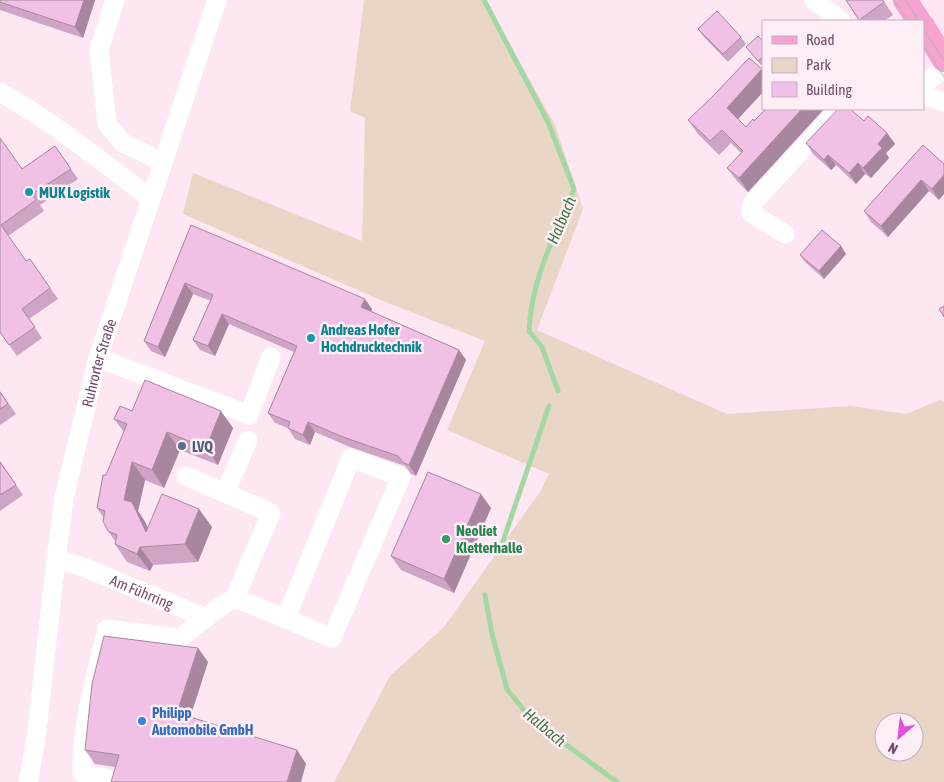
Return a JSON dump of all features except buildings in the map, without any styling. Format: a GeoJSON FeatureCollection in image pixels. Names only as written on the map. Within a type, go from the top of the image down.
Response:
{"type":"FeatureCollection","features":[{"type":"Feature","properties":{"kind":"main road"},"geometry":{"type":"LineString","coordinates":[[906,0],[918,20]]}},
{"type":"Feature","properties":{"kind":"main road"},"geometry":{"type":"LineString","coordinates":[[924,28],[944,60]]}},
{"type":"Feature","properties":{"kind":"street"},"geometry":{"type":"LineString","coordinates":[[115,0],[99,50],[107,124],[123,143],[163,162]]}},
{"type":"Feature","properties":{"kind":"street","name":"Ruhrorter Straße"},"geometry":{"type":"LineString","coordinates":[[28,782],[36,739],[64,498],[98,358],[217,0]]}},
{"type":"Feature","properties":{"kind":"street"},"geometry":{"type":"LineString","coordinates":[[814,0],[840,20]]}},
{"type":"Feature","properties":{"kind":"street"},"geometry":{"type":"LineString","coordinates":[[924,82],[928,81],[944,68]]}},
{"type":"Feature","properties":{"kind":"street"},"geometry":{"type":"LineString","coordinates":[[0,92],[38,114],[99,158],[151,199]]}},
{"type":"Feature","properties":{"kind":"street"},"geometry":{"type":"LineString","coordinates":[[924,95],[944,102]]}},
{"type":"Feature","properties":{"kind":"street"},"geometry":{"type":"LineString","coordinates":[[785,234],[751,213],[752,204],[838,110]]}},
{"type":"Feature","properties":{"kind":"street"},"geometry":{"type":"LineString","coordinates":[[98,358],[249,415],[271,357]]}},
{"type":"Feature","properties":{"kind":"street"},"geometry":{"type":"LineString","coordinates":[[225,493],[248,440]]}},
{"type":"Feature","properties":{"kind":"street"},"geometry":{"type":"LineString","coordinates":[[229,601],[286,618],[332,638],[401,477],[351,458],[286,618]]}},
{"type":"Feature","properties":{"kind":"street"},"geometry":{"type":"LineString","coordinates":[[113,780],[82,773],[82,748],[94,680],[107,629],[180,638],[229,601],[271,512],[186,476]]}},
{"type":"Feature","properties":{"kind":"street","name":"Am Führring"},"geometry":{"type":"LineString","coordinates":[[56,560],[83,567],[206,618]]}},
{"type":"Feature","properties":{"kind":"street","name":"Ruhrorter Straße"},"geometry":{"type":"LineString","coordinates":[[36,739],[36,782]]}},
{"type":"Feature","properties":{"kind":"green space"},"geometry":{"type":"Polygon","coordinates":[[[364,0],[485,0],[555,125],[583,209],[537,330],[727,414],[851,406],[906,414],[940,400],[944,402],[944,782],[334,782],[390,676],[444,627],[540,492],[549,474],[447,430],[485,341],[383,301],[183,214],[193,173],[362,241],[365,118],[350,111],[364,0]]]}},
{"type":"Feature","properties":{"kind":"waterway","name":"Halbach"},"geometry":{"type":"LineString","coordinates":[[484,0],[548,122],[574,189],[539,276],[534,294],[529,331],[542,347],[558,391]]}},
{"type":"Feature","properties":{"kind":"waterway","name":"Halbach"},"geometry":{"type":"LineString","coordinates":[[501,547],[549,406]]}},
{"type":"Feature","properties":{"kind":"waterway","name":"Halbach"},"geometry":{"type":"LineString","coordinates":[[485,595],[492,634],[507,689],[531,719],[617,782]]}},
{"type":"Feature","properties":{"kind":"tram line"},"geometry":{"type":"LineString","coordinates":[[894,0],[907,20]]}},
{"type":"Feature","properties":{"kind":"tram line"},"geometry":{"type":"LineString","coordinates":[[905,0],[918,20]]}},
{"type":"Feature","properties":{"kind":"tram line"},"geometry":{"type":"LineString","coordinates":[[924,30],[944,61]]}},
{"type":"Feature","properties":{"kind":"tram line"},"geometry":{"type":"LineString","coordinates":[[924,46],[944,77]]}},
{"type":"Feature","properties":{"kind":"place","name":"MUK Logistik"},"geometry":{"type":"Point","coordinates":[29,192]}},
{"type":"Feature","properties":{"kind":"place","name":"Andreas Hofer Hochdrucktechnik"},"geometry":{"type":"Point","coordinates":[311,338]}},
{"type":"Feature","properties":{"kind":"place","name":"LVQ"},"geometry":{"type":"Point","coordinates":[182,446]}},
{"type":"Feature","properties":{"kind":"place","name":"Neoliet Kletterhalle"},"geometry":{"type":"Point","coordinates":[446,539]}},
{"type":"Feature","properties":{"kind":"place","name":"Philipp Automobile GmbH"},"geometry":{"type":"Point","coordinates":[142,721]}}]}
